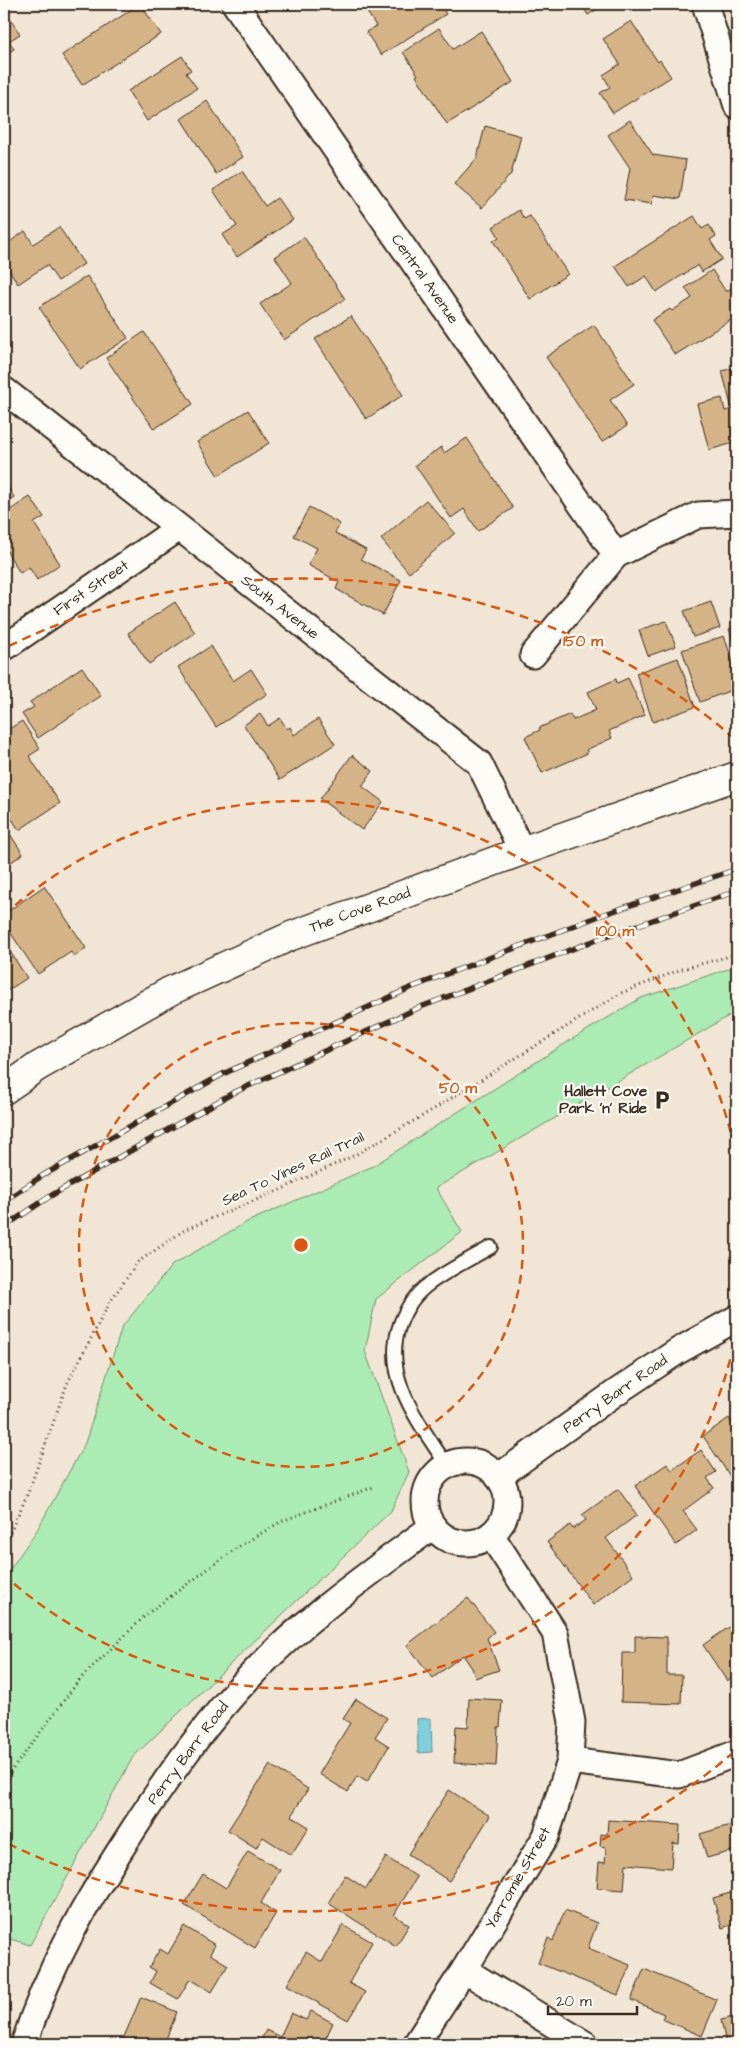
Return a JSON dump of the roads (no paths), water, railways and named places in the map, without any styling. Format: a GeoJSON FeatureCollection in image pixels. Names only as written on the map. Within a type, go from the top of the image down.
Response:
{"type":"FeatureCollection","features":[{"type":"Feature","properties":{"kind":"street","name":"Central Avenue"},"geometry":{"type":"LineString","coordinates":[[234,4],[616,555]]}},
{"type":"Feature","properties":{"kind":"street"},"geometry":{"type":"LineString","coordinates":[[706,4],[737,106]]}},
{"type":"Feature","properties":{"kind":"street","name":"South Avenue"},"geometry":{"type":"LineString","coordinates":[[4,390],[479,763],[522,851]]}},
{"type":"Feature","properties":{"kind":"street"},"geometry":{"type":"LineString","coordinates":[[533,655],[616,555],[698,515],[737,513]]}},
{"type":"Feature","properties":{"kind":"street","name":"First Street"},"geometry":{"type":"LineString","coordinates":[[4,648],[179,528]]}},
{"type":"Feature","properties":{"kind":"street","name":"The Cove Road"},"geometry":{"type":"LineString","coordinates":[[4,1090],[37,1067],[170,991],[291,936],[522,851],[737,776]]}},
{"type":"Feature","properties":{"kind":"street","name":"Perry Barr Road"},"geometry":{"type":"LineString","coordinates":[[498,1477],[678,1351],[737,1318]]}},
{"type":"Feature","properties":{"kind":"street"},"geometry":{"type":"LineString","coordinates":[[464,1462],[480,1464],[498,1477],[504,1489],[506,1508],[500,1526],[491,1535],[480,1541],[466,1543],[448,1538],[432,1526],[427,1516],[426,1492],[430,1481],[447,1466],[464,1462]]}},
{"type":"Feature","properties":{"kind":"street","name":"Perry Barr Road"},"geometry":{"type":"LineString","coordinates":[[24,2044],[36,2004],[55,1963],[97,1885],[160,1788],[194,1741],[258,1667],[351,1587],[432,1526]]}},
{"type":"Feature","properties":{"kind":"street","name":"Yarromie Street"},"geometry":{"type":"LineString","coordinates":[[416,2044],[546,1836],[570,1761],[572,1722],[555,1632],[491,1535]]}},
{"type":"Feature","properties":{"kind":"street"},"geometry":{"type":"LineString","coordinates":[[570,1761],[678,1775],[737,1753]]}},
{"type":"Feature","properties":{"kind":"street"},"geometry":{"type":"LineString","coordinates":[[464,1970],[585,2044]]}},
{"type":"Feature","properties":{"kind":"lane"},"geometry":{"type":"LineString","coordinates":[[447,1466],[406,1399],[397,1376],[394,1356],[396,1335],[403,1315],[427,1285],[491,1247]]}},
{"type":"Feature","properties":{"kind":"water"},"geometry":{"type":"Polygon","coordinates":[[[431,1718],[432,1752],[418,1753],[417,1719],[431,1718]]]}},
{"type":"Feature","properties":{"kind":"railway"},"geometry":{"type":"LineString","coordinates":[[4,1201],[42,1176],[223,1074],[410,988],[599,916],[737,869]]}},
{"type":"Feature","properties":{"kind":"railway"},"geometry":{"type":"LineString","coordinates":[[4,1227],[52,1195],[233,1093],[418,1008],[609,935],[737,891]]}},
{"type":"Feature","properties":{"kind":"place","name":"Hallett Cove Park 'n' Ride"},"geometry":{"type":"Point","coordinates":[662,1100]}}]}
